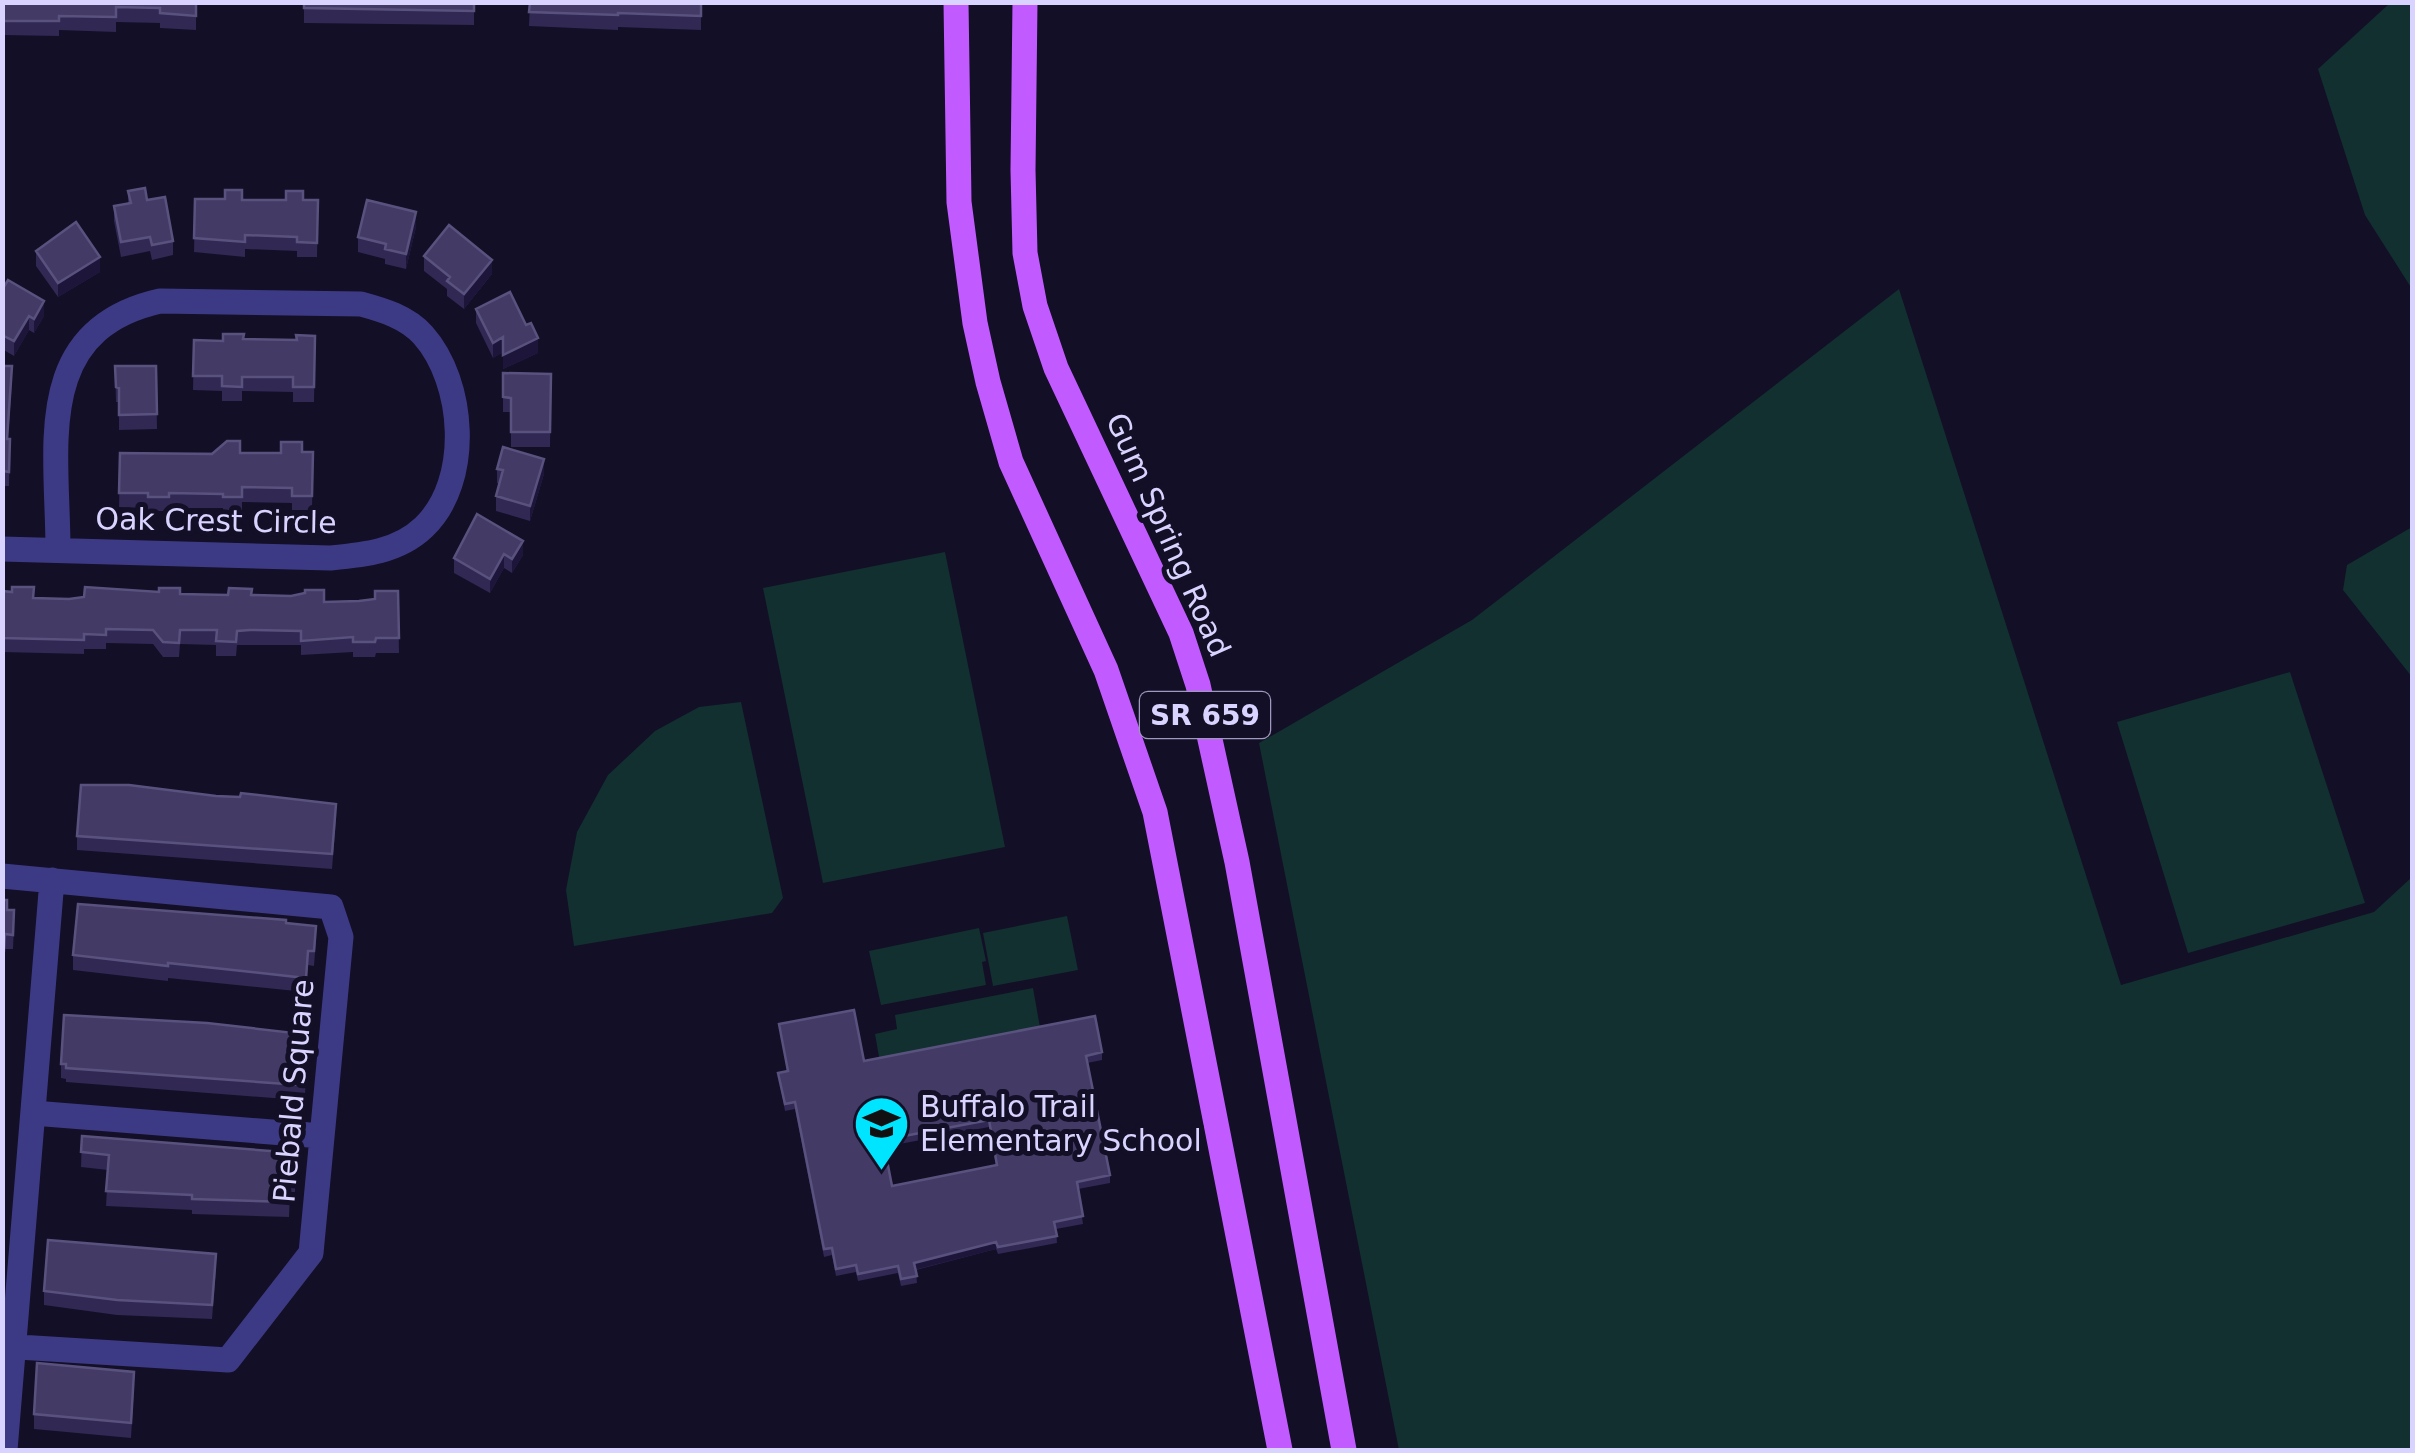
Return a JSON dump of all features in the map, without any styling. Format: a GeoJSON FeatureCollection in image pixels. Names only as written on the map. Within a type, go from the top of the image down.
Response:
{"type":"FeatureCollection","features":[{"type":"Feature","properties":{"kind":"main road","name":"SR 659"},"geometry":{"type":"LineString","coordinates":[[956,2],[960,202],[975,323],[988,382],[1011,462],[1106,670],[1154,812],[1280,1450]]}},
{"type":"Feature","properties":{"kind":"main road","name":"Gum Spring Road"},"geometry":{"type":"LineString","coordinates":[[1025,2],[1023,187],[1026,253],[1035,306],[1056,368],[1181,633],[1198,685],[1237,862],[1344,1450]]}},
{"type":"Feature","properties":{"kind":"street","name":"Oak Crest Circle"},"geometry":{"type":"LineString","coordinates":[[2,549],[330,558],[368,555],[395,546],[424,527],[445,496],[453,470],[457,417],[452,385],[422,334],[392,313],[361,304],[160,301],[137,306],[105,324],[78,349],[61,384],[58,550]]}},
{"type":"Feature","properties":{"kind":"street","name":"Piebald Square"},"geometry":{"type":"LineString","coordinates":[[2,876],[331,907],[341,937],[311,1253],[228,1360],[8,1347]]}},
{"type":"Feature","properties":{"kind":"street"},"geometry":{"type":"LineString","coordinates":[[5,1450],[8,1347],[52,880]]}},
{"type":"Feature","properties":{"kind":"street"},"geometry":{"type":"LineString","coordinates":[[32,1112],[322,1136]]}},
{"type":"Feature","properties":{"kind":"green space"},"geometry":{"type":"Polygon","coordinates":[[[2390,3],[2412,3],[2412,289],[2365,215],[2318,69],[2390,3]]]}},
{"type":"Feature","properties":{"kind":"green space"},"geometry":{"type":"Polygon","coordinates":[[[1899,289],[2121,985],[2374,912],[2412,877],[2412,1450],[1399,1450],[1259,743],[1472,620],[1899,289]]]}},
{"type":"Feature","properties":{"kind":"green space"},"geometry":{"type":"Polygon","coordinates":[[[2412,527],[2412,677],[2343,590],[2347,565],[2412,527]]]}},
{"type":"Feature","properties":{"kind":"green space"},"geometry":{"type":"Polygon","coordinates":[[[945,552],[1005,847],[823,883],[763,588],[945,552]]]}},
{"type":"Feature","properties":{"kind":"green space"},"geometry":{"type":"Polygon","coordinates":[[[2290,672],[2365,903],[2188,953],[2117,722],[2290,672]]]}},
{"type":"Feature","properties":{"kind":"green space"},"geometry":{"type":"Polygon","coordinates":[[[741,702],[783,898],[772,913],[574,946],[566,890],[577,832],[608,775],[655,731],[699,707],[741,702]]]}},
{"type":"Feature","properties":{"kind":"green space"},"geometry":{"type":"Polygon","coordinates":[[[1067,916],[1078,970],[993,986],[983,933],[1067,916]]]}},
{"type":"Feature","properties":{"kind":"green space"},"geometry":{"type":"Polygon","coordinates":[[[979,928],[986,985],[881,1005],[869,951],[979,928]]]}},
{"type":"Feature","properties":{"kind":"green space"},"geometry":{"type":"Polygon","coordinates":[[[1033,988],[1041,1033],[881,1068],[875,1034],[897,1029],[895,1015],[1033,988]]]}},
{"type":"Feature","properties":{"kind":"building"},"geometry":{"type":"Polygon","coordinates":[[[2,2],[196,2],[196,16],[160,13],[160,8],[116,7],[116,17],[2,21],[2,2]]]}},
{"type":"Feature","properties":{"kind":"building"},"geometry":{"type":"Polygon","coordinates":[[[304,2],[474,2],[474,11],[304,8],[304,2]]]}},
{"type":"Feature","properties":{"kind":"building"},"geometry":{"type":"Polygon","coordinates":[[[530,2],[701,2],[701,16],[529,12],[530,2]]]}},
{"type":"Feature","properties":{"kind":"building"},"geometry":{"type":"Polygon","coordinates":[[[145,188],[147,200],[165,197],[173,241],[152,245],[150,237],[121,242],[114,206],[131,203],[128,191],[145,188]]]}},
{"type":"Feature","properties":{"kind":"building"},"geometry":{"type":"Polygon","coordinates":[[[225,190],[242,190],[242,200],[286,200],[286,191],[303,191],[303,200],[318,200],[317,243],[297,242],[297,237],[245,235],[245,242],[194,238],[195,199],[225,199],[225,190]]]}},
{"type":"Feature","properties":{"kind":"building"},"geometry":{"type":"Polygon","coordinates":[[[367,200],[416,212],[406,254],[358,237],[367,200]]]}},
{"type":"Feature","properties":{"kind":"building"},"geometry":{"type":"Polygon","coordinates":[[[76,222],[100,257],[58,283],[36,251],[76,222]]]}},
{"type":"Feature","properties":{"kind":"building"},"geometry":{"type":"Polygon","coordinates":[[[449,225],[492,260],[464,294],[424,256],[449,225]]]}},
{"type":"Feature","properties":{"kind":"building"},"geometry":{"type":"Polygon","coordinates":[[[8,280],[44,301],[14,341],[2,335],[2,290],[8,280]]]}},
{"type":"Feature","properties":{"kind":"building"},"geometry":{"type":"Polygon","coordinates":[[[510,292],[526,325],[531,323],[538,338],[503,355],[503,337],[493,343],[476,309],[510,292]]]}},
{"type":"Feature","properties":{"kind":"building"},"geometry":{"type":"Polygon","coordinates":[[[223,334],[244,334],[243,339],[297,340],[296,335],[315,336],[314,387],[293,387],[293,377],[242,377],[242,387],[222,386],[222,376],[193,376],[194,340],[223,341],[223,334]]]}},
{"type":"Feature","properties":{"kind":"building"},"geometry":{"type":"Polygon","coordinates":[[[2,366],[12,366],[9,472],[3,471],[3,489],[2,366]]]}},
{"type":"Feature","properties":{"kind":"building"},"geometry":{"type":"Polygon","coordinates":[[[115,366],[156,366],[157,414],[119,415],[115,366]]]}},
{"type":"Feature","properties":{"kind":"building"},"geometry":{"type":"Polygon","coordinates":[[[503,373],[551,374],[550,432],[511,432],[511,398],[503,397],[503,373]]]}},
{"type":"Feature","properties":{"kind":"building"},"geometry":{"type":"Polygon","coordinates":[[[227,441],[240,441],[240,453],[281,453],[281,442],[302,442],[302,452],[313,452],[312,496],[292,496],[292,488],[242,487],[242,497],[169,493],[169,497],[148,497],[148,493],[119,493],[120,453],[212,454],[227,441]]]}},
{"type":"Feature","properties":{"kind":"building"},"geometry":{"type":"Polygon","coordinates":[[[503,447],[544,459],[530,506],[496,496],[503,470],[497,469],[503,447]]]}},
{"type":"Feature","properties":{"kind":"building"},"geometry":{"type":"Polygon","coordinates":[[[477,514],[523,541],[512,559],[504,554],[490,579],[454,558],[477,514]]]}},
{"type":"Feature","properties":{"kind":"building"},"geometry":{"type":"Polygon","coordinates":[[[12,587],[34,587],[33,598],[69,599],[84,597],[85,587],[159,592],[159,588],[180,588],[180,594],[228,595],[229,588],[252,589],[251,595],[291,596],[305,590],[324,590],[324,602],[375,599],[375,591],[398,591],[399,638],[376,638],[375,642],[353,642],[353,637],[301,641],[301,631],[250,630],[237,631],[236,642],[216,641],[217,630],[180,630],[179,643],[163,642],[153,630],[106,629],[106,635],[84,634],[84,640],[2,638],[2,591],[12,592],[12,587]]]}},
{"type":"Feature","properties":{"kind":"building"},"geometry":{"type":"Polygon","coordinates":[[[81,785],[129,785],[216,796],[240,797],[241,793],[336,804],[332,854],[77,836],[81,785]]]}},
{"type":"Feature","properties":{"kind":"building"},"geometry":{"type":"Polygon","coordinates":[[[2,900],[7,900],[7,910],[14,910],[13,935],[5,934],[4,950],[2,949],[2,900]]]}},
{"type":"Feature","properties":{"kind":"building"},"geometry":{"type":"Polygon","coordinates":[[[78,904],[286,920],[316,926],[314,951],[308,951],[306,978],[73,955],[78,904]]]}},
{"type":"Feature","properties":{"kind":"building","name":"Buffalo Trail Elementary School"},"geometry":{"type":"Polygon","coordinates":[[[854,1010],[864,1061],[1095,1016],[1102,1052],[1086,1056],[1110,1175],[1077,1182],[1083,1216],[1054,1222],[1057,1236],[998,1247],[996,1242],[914,1263],[917,1276],[901,1279],[898,1266],[858,1274],[856,1265],[836,1269],[832,1248],[824,1249],[795,1102],[785,1104],[778,1073],[788,1071],[779,1024],[854,1010]],[[989,1120],[883,1140],[892,1186],[997,1165],[989,1120]]]}},
{"type":"Feature","properties":{"kind":"building"},"geometry":{"type":"Polygon","coordinates":[[[64,1015],[207,1023],[303,1034],[305,1082],[299,1081],[299,1085],[66,1068],[66,1064],[61,1064],[64,1015]]]}},
{"type":"Feature","properties":{"kind":"building"},"geometry":{"type":"Polygon","coordinates":[[[82,1136],[296,1153],[289,1202],[106,1191],[109,1155],[81,1152],[82,1136]]]}},
{"type":"Feature","properties":{"kind":"building"},"geometry":{"type":"Polygon","coordinates":[[[48,1240],[216,1254],[212,1305],[44,1291],[48,1240]]]}},
{"type":"Feature","properties":{"kind":"building"},"geometry":{"type":"Polygon","coordinates":[[[37,1363],[134,1372],[131,1423],[34,1414],[37,1363]]]}},
{"type":"Feature","properties":{"kind":"place","name":"Buffalo Trail Elementary School"},"geometry":{"type":"Point","coordinates":[881,1173]}}]}
